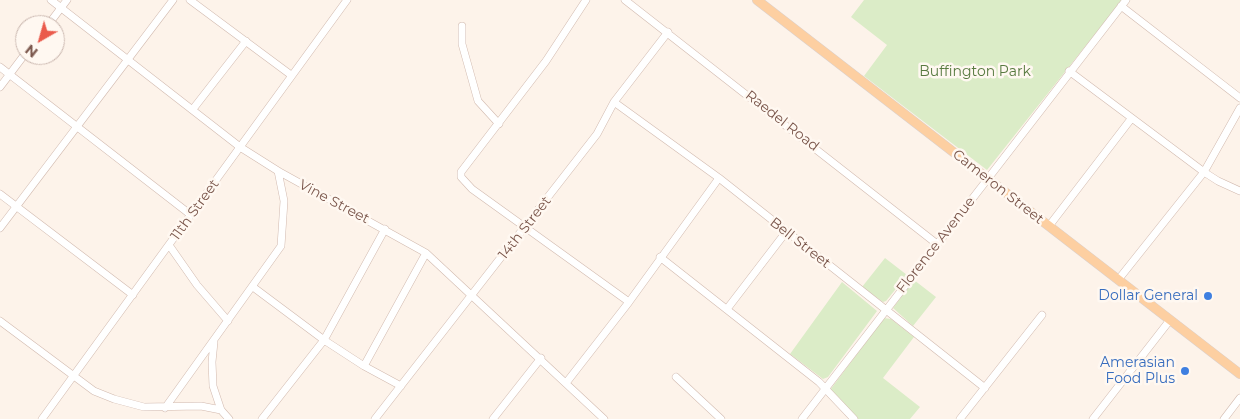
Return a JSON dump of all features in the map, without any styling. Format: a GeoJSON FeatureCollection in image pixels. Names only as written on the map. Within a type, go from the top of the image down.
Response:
{"type":"FeatureCollection","features":[{"type":"Feature","properties":{"kind":"main road","name":"Cameron Street"},"geometry":{"type":"LineString","coordinates":[[757,0],[1240,374]]}},
{"type":"Feature","properties":{"kind":"street","name":"Vine Street"},"geometry":{"type":"LineString","coordinates":[[51,0],[240,147],[278,171],[385,229],[426,254],[541,358],[604,419]]}},
{"type":"Feature","properties":{"kind":"street"},"geometry":{"type":"LineString","coordinates":[[56,15],[67,0]]}},
{"type":"Feature","properties":{"kind":"street"},"geometry":{"type":"LineString","coordinates":[[0,228],[75,126],[172,0]]}},
{"type":"Feature","properties":{"kind":"street"},"geometry":{"type":"LineString","coordinates":[[190,0],[292,75]]}},
{"type":"Feature","properties":{"kind":"street","name":"11th Street"},"geometry":{"type":"LineString","coordinates":[[42,419],[347,0]]}},
{"type":"Feature","properties":{"kind":"street"},"geometry":{"type":"LineString","coordinates":[[586,0],[546,61],[461,172],[461,177],[472,190],[630,302]]}},
{"type":"Feature","properties":{"kind":"street","name":"Raedel Road"},"geometry":{"type":"LineString","coordinates":[[625,0],[937,244]]}},
{"type":"Feature","properties":{"kind":"street"},"geometry":{"type":"LineString","coordinates":[[1124,3],[1240,98]]}},
{"type":"Feature","properties":{"kind":"street","name":"Florence Avenue"},"geometry":{"type":"LineString","coordinates":[[802,419],[1069,71],[1124,3]]}},
{"type":"Feature","properties":{"kind":"street"},"geometry":{"type":"LineString","coordinates":[[462,26],[462,44],[478,101],[499,124]]}},
{"type":"Feature","properties":{"kind":"street","name":"14th Street"},"geometry":{"type":"LineString","coordinates":[[375,419],[597,134],[614,102],[668,32]]}},
{"type":"Feature","properties":{"kind":"street"},"geometry":{"type":"LineString","coordinates":[[193,109],[246,41]]}},
{"type":"Feature","properties":{"kind":"street"},"geometry":{"type":"LineString","coordinates":[[0,87],[17,65]]}},
{"type":"Feature","properties":{"kind":"street"},"geometry":{"type":"LineString","coordinates":[[0,67],[191,215]]}},
{"type":"Feature","properties":{"kind":"street"},"geometry":{"type":"LineString","coordinates":[[1069,71],[1204,172],[1240,191]]}},
{"type":"Feature","properties":{"kind":"street","name":"Bell Street"},"geometry":{"type":"LineString","coordinates":[[614,102],[719,178],[985,388]]}},
{"type":"Feature","properties":{"kind":"street"},"geometry":{"type":"LineString","coordinates":[[1118,280],[1204,172],[1240,108]]}},
{"type":"Feature","properties":{"kind":"street"},"geometry":{"type":"LineString","coordinates":[[1049,226],[1131,119]]}},
{"type":"Feature","properties":{"kind":"street"},"geometry":{"type":"LineString","coordinates":[[165,408],[281,246],[284,201],[278,171]]}},
{"type":"Feature","properties":{"kind":"street"},"geometry":{"type":"LineString","coordinates":[[566,383],[630,302],[660,257],[719,178]]}},
{"type":"Feature","properties":{"kind":"street"},"geometry":{"type":"LineString","coordinates":[[0,194],[132,295]]}},
{"type":"Feature","properties":{"kind":"street"},"geometry":{"type":"LineString","coordinates":[[262,419],[324,340],[385,229]]}},
{"type":"Feature","properties":{"kind":"street"},"geometry":{"type":"LineString","coordinates":[[727,309],[786,232]]}},
{"type":"Feature","properties":{"kind":"street"},"geometry":{"type":"LineString","coordinates":[[169,245],[202,292],[228,321]]}},
{"type":"Feature","properties":{"kind":"street"},"geometry":{"type":"LineString","coordinates":[[364,366],[426,254]]}},
{"type":"Feature","properties":{"kind":"street"},"geometry":{"type":"LineString","coordinates":[[660,257],[819,382],[854,419]]}},
{"type":"Feature","properties":{"kind":"street"},"geometry":{"type":"LineString","coordinates":[[253,287],[324,340],[364,366],[401,386]]}},
{"type":"Feature","properties":{"kind":"street"},"geometry":{"type":"LineString","coordinates":[[960,419],[1042,315]]}},
{"type":"Feature","properties":{"kind":"street"},"geometry":{"type":"LineString","coordinates":[[0,320],[94,391],[114,399],[144,407],[202,406],[221,410]]}},
{"type":"Feature","properties":{"kind":"street"},"geometry":{"type":"LineString","coordinates":[[1093,419],[1170,320]]}},
{"type":"Feature","properties":{"kind":"street"},"geometry":{"type":"LineString","coordinates":[[214,341],[212,362],[213,386],[221,410],[229,419]]}},
{"type":"Feature","properties":{"kind":"street"},"geometry":{"type":"LineString","coordinates":[[493,419],[541,358]]}},
{"type":"Feature","properties":{"kind":"street"},"geometry":{"type":"LineString","coordinates":[[676,377],[721,419]]}},
{"type":"Feature","properties":{"kind":"street"},"geometry":{"type":"LineString","coordinates":[[1224,419],[1240,398]]}},
{"type":"Feature","properties":{"kind":"green space","name":"Buffington Park"},"geometry":{"type":"Polygon","coordinates":[[[864,0],[1122,0],[987,170],[864,76],[887,45],[851,17],[864,0]]]}},
{"type":"Feature","properties":{"kind":"green space"},"geometry":{"type":"Polygon","coordinates":[[[885,258],[907,275],[886,301],[883,302],[862,287],[885,258]]]}},
{"type":"Feature","properties":{"kind":"green space"},"geometry":{"type":"Polygon","coordinates":[[[914,280],[936,297],[913,326],[893,308],[914,280]]]}},
{"type":"Feature","properties":{"kind":"green space"},"geometry":{"type":"Polygon","coordinates":[[[842,282],[877,311],[828,377],[823,379],[790,354],[842,282]]]}},
{"type":"Feature","properties":{"kind":"green space"},"geometry":{"type":"Polygon","coordinates":[[[884,318],[891,319],[914,337],[883,378],[920,407],[910,419],[857,419],[830,390],[884,318]]]}},
{"type":"Feature","properties":{"kind":"place","name":"Dollar General"},"geometry":{"type":"Point","coordinates":[1208,296]}},
{"type":"Feature","properties":{"kind":"place","name":"Amerasian Food Plus"},"geometry":{"type":"Point","coordinates":[1185,371]}}]}
